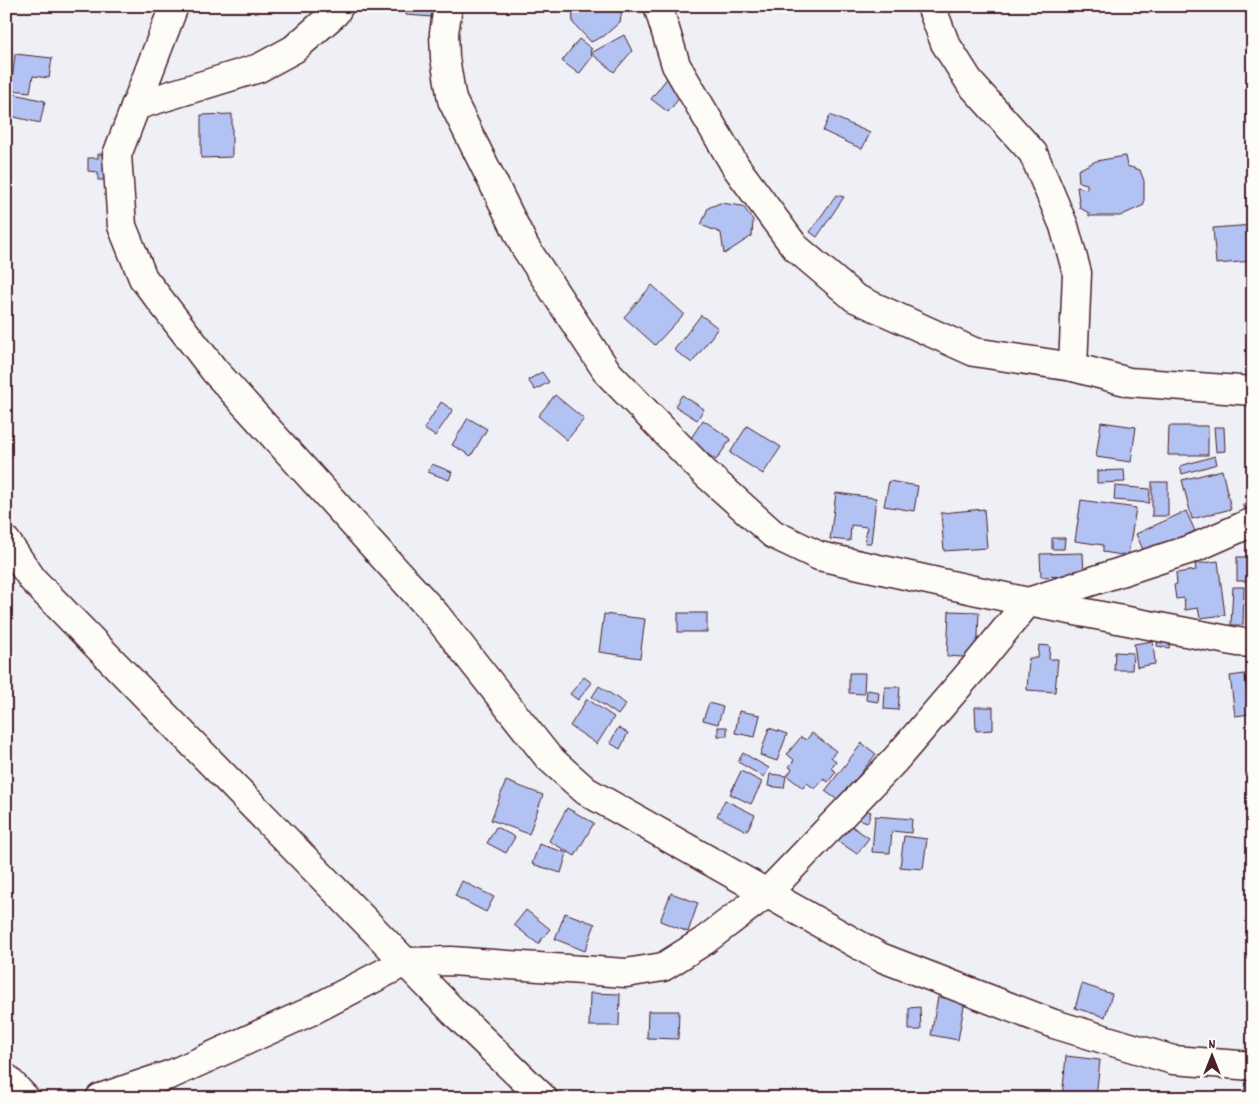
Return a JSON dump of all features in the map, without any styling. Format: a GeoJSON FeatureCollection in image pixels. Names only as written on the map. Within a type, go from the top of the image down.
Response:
{"type":"FeatureCollection","features":[{"type":"Feature","properties":{"kind":"street"},"geometry":{"type":"LineString","coordinates":[[174,6],[117,155],[122,226],[143,278],[214,370],[436,615],[548,757],[586,791],[880,957],[1054,1024],[1173,1060],[1253,1066]]}},
{"type":"Feature","properties":{"kind":"street"},"geometry":{"type":"LineString","coordinates":[[135,106],[259,68],[294,49],[340,6]]}},
{"type":"Feature","properties":{"kind":"street"},"geometry":{"type":"LineString","coordinates":[[448,6],[444,33],[445,58],[452,100],[525,247],[608,373],[697,465],[773,534],[819,556],[1028,602],[1238,642],[1253,643]]}},
{"type":"Feature","properties":{"kind":"street"},"geometry":{"type":"LineString","coordinates":[[658,6],[676,66],[736,167],[795,247],[855,298],[974,352],[1072,367],[1129,382],[1253,391]]}},
{"type":"Feature","properties":{"kind":"street"},"geometry":{"type":"LineString","coordinates":[[931,6],[945,43],[971,84],[1033,153],[1064,226],[1078,273],[1072,367]]}},
{"type":"Feature","properties":{"kind":"street"},"geometry":{"type":"LineString","coordinates":[[100,1098],[172,1074],[310,1012],[405,962],[451,961],[626,973],[664,967],[704,941],[767,893],[895,760],[1028,602],[1194,548],[1253,522]]}},
{"type":"Feature","properties":{"kind":"street"},"geometry":{"type":"LineString","coordinates":[[6,541],[33,580],[454,1012],[543,1098]]}},
{"type":"Feature","properties":{"kind":"street"},"geometry":{"type":"LineString","coordinates":[[6,1078],[25,1098]]}},
{"type":"Feature","properties":{"kind":"building"},"geometry":{"type":"Polygon","coordinates":[[[407,6],[442,6],[442,9],[432,17],[406,15],[407,6]]]}},
{"type":"Feature","properties":{"kind":"building"},"geometry":{"type":"Polygon","coordinates":[[[572,6],[619,6],[622,11],[620,22],[604,36],[591,42],[573,23],[572,6]]]}},
{"type":"Feature","properties":{"kind":"building"},"geometry":{"type":"Polygon","coordinates":[[[624,35],[632,51],[614,72],[591,53],[624,35]]]}},
{"type":"Feature","properties":{"kind":"building"},"geometry":{"type":"Polygon","coordinates":[[[579,39],[592,49],[590,50],[592,57],[579,74],[562,61],[579,39]]]}},
{"type":"Feature","properties":{"kind":"building"},"geometry":{"type":"Polygon","coordinates":[[[15,54],[52,58],[49,78],[33,76],[30,92],[11,90],[15,54]]]}},
{"type":"Feature","properties":{"kind":"building"},"geometry":{"type":"Polygon","coordinates":[[[668,77],[686,90],[668,112],[651,99],[668,77]]]}},
{"type":"Feature","properties":{"kind":"building"},"geometry":{"type":"Polygon","coordinates":[[[6,92],[45,101],[40,123],[6,115],[6,92]]]}},
{"type":"Feature","properties":{"kind":"building"},"geometry":{"type":"Polygon","coordinates":[[[232,114],[232,157],[201,158],[201,115],[232,114]]]}},
{"type":"Feature","properties":{"kind":"building"},"geometry":{"type":"Polygon","coordinates":[[[830,115],[870,133],[862,149],[823,131],[830,115]]]}},
{"type":"Feature","properties":{"kind":"building"},"geometry":{"type":"Polygon","coordinates":[[[98,154],[111,154],[111,180],[98,180],[98,172],[88,171],[88,158],[98,158],[98,154]]]}},
{"type":"Feature","properties":{"kind":"building"},"geometry":{"type":"Polygon","coordinates":[[[1125,156],[1127,166],[1140,170],[1144,181],[1144,205],[1120,216],[1089,216],[1089,213],[1080,208],[1077,187],[1087,189],[1087,184],[1079,182],[1078,170],[1096,161],[1125,156]]]}},
{"type":"Feature","properties":{"kind":"building"},"geometry":{"type":"Polygon","coordinates":[[[836,195],[844,197],[817,237],[810,232],[836,195]]]}},
{"type":"Feature","properties":{"kind":"building"},"geometry":{"type":"Polygon","coordinates":[[[720,203],[743,206],[753,220],[752,236],[724,254],[721,233],[701,225],[708,208],[720,203]]]}},
{"type":"Feature","properties":{"kind":"building"},"geometry":{"type":"Polygon","coordinates":[[[1253,225],[1253,261],[1216,264],[1213,228],[1253,225]]]}},
{"type":"Feature","properties":{"kind":"building"},"geometry":{"type":"Polygon","coordinates":[[[652,285],[684,314],[655,345],[624,317],[652,285]]]}},
{"type":"Feature","properties":{"kind":"building"},"geometry":{"type":"Polygon","coordinates":[[[701,315],[718,328],[692,363],[674,350],[701,315]]]}},
{"type":"Feature","properties":{"kind":"building"},"geometry":{"type":"Polygon","coordinates":[[[1253,340],[1253,370],[1252,370],[1247,341],[1253,340]]]}},
{"type":"Feature","properties":{"kind":"building"},"geometry":{"type":"Polygon","coordinates":[[[542,372],[549,382],[535,390],[528,380],[542,372]]]}},
{"type":"Feature","properties":{"kind":"building"},"geometry":{"type":"Polygon","coordinates":[[[555,395],[584,419],[567,440],[538,416],[555,395]]]}},
{"type":"Feature","properties":{"kind":"building"},"geometry":{"type":"Polygon","coordinates":[[[682,395],[704,409],[697,420],[675,406],[682,395]]]}},
{"type":"Feature","properties":{"kind":"building"},"geometry":{"type":"Polygon","coordinates":[[[441,402],[453,410],[435,436],[424,429],[441,402]]]}},
{"type":"Feature","properties":{"kind":"building"},"geometry":{"type":"Polygon","coordinates":[[[468,418],[487,429],[471,456],[452,445],[468,418]]]}},
{"type":"Feature","properties":{"kind":"building"},"geometry":{"type":"Polygon","coordinates":[[[703,420],[731,439],[716,460],[689,441],[703,420]]]}},
{"type":"Feature","properties":{"kind":"building"},"geometry":{"type":"Polygon","coordinates":[[[1101,422],[1136,427],[1131,462],[1096,457],[1101,422]]]}},
{"type":"Feature","properties":{"kind":"building"},"geometry":{"type":"Polygon","coordinates":[[[747,426],[781,447],[763,474],[730,453],[747,426]]]}},
{"type":"Feature","properties":{"kind":"building"},"geometry":{"type":"Polygon","coordinates":[[[1169,426],[1208,426],[1208,455],[1168,455],[1169,426]]]}},
{"type":"Feature","properties":{"kind":"building"},"geometry":{"type":"Polygon","coordinates":[[[1214,427],[1224,427],[1225,451],[1216,452],[1214,427]]]}},
{"type":"Feature","properties":{"kind":"building"},"geometry":{"type":"Polygon","coordinates":[[[1215,456],[1217,464],[1182,474],[1180,466],[1215,456]]]}},
{"type":"Feature","properties":{"kind":"building"},"geometry":{"type":"Polygon","coordinates":[[[432,464],[452,472],[449,480],[428,472],[432,464]]]}},
{"type":"Feature","properties":{"kind":"building"},"geometry":{"type":"Polygon","coordinates":[[[1124,470],[1125,482],[1097,483],[1097,471],[1124,470]]]}},
{"type":"Feature","properties":{"kind":"building"},"geometry":{"type":"Polygon","coordinates":[[[1222,470],[1231,509],[1192,519],[1182,480],[1222,470]]]}},
{"type":"Feature","properties":{"kind":"building"},"geometry":{"type":"Polygon","coordinates":[[[889,481],[918,486],[914,511],[884,506],[889,481]]]}},
{"type":"Feature","properties":{"kind":"building"},"geometry":{"type":"Polygon","coordinates":[[[1152,482],[1168,482],[1168,516],[1152,516],[1152,482]]]}},
{"type":"Feature","properties":{"kind":"building"},"geometry":{"type":"Polygon","coordinates":[[[1115,486],[1150,489],[1149,503],[1114,500],[1115,486]]]}},
{"type":"Feature","properties":{"kind":"building"},"geometry":{"type":"Polygon","coordinates":[[[836,493],[876,498],[871,543],[865,543],[867,527],[851,525],[850,541],[830,539],[836,493]]]}},
{"type":"Feature","properties":{"kind":"building"},"geometry":{"type":"Polygon","coordinates":[[[1081,500],[1136,508],[1128,556],[1103,552],[1103,545],[1075,541],[1081,500]]]}},
{"type":"Feature","properties":{"kind":"building"},"geometry":{"type":"Polygon","coordinates":[[[1253,504],[1253,515],[1244,516],[1243,505],[1253,504]]]}},
{"type":"Feature","properties":{"kind":"building"},"geometry":{"type":"Polygon","coordinates":[[[984,509],[987,548],[944,551],[941,513],[984,509]]]}},
{"type":"Feature","properties":{"kind":"building"},"geometry":{"type":"Polygon","coordinates":[[[1186,511],[1195,531],[1145,554],[1136,534],[1186,511]]]}},
{"type":"Feature","properties":{"kind":"building"},"geometry":{"type":"Polygon","coordinates":[[[1052,538],[1065,538],[1064,549],[1052,549],[1052,538]]]}},
{"type":"Feature","properties":{"kind":"building"},"geometry":{"type":"Polygon","coordinates":[[[1083,553],[1084,575],[1041,577],[1040,554],[1083,553]]]}},
{"type":"Feature","properties":{"kind":"building"},"geometry":{"type":"Polygon","coordinates":[[[1237,557],[1253,557],[1253,581],[1237,581],[1237,557]]]}},
{"type":"Feature","properties":{"kind":"building"},"geometry":{"type":"Polygon","coordinates":[[[1218,561],[1225,615],[1200,618],[1198,608],[1185,610],[1184,598],[1176,599],[1174,585],[1177,584],[1176,573],[1196,570],[1195,564],[1218,561]]]}},
{"type":"Feature","properties":{"kind":"building"},"geometry":{"type":"Polygon","coordinates":[[[1233,587],[1244,587],[1243,625],[1231,625],[1233,587]]]}},
{"type":"Feature","properties":{"kind":"building"},"geometry":{"type":"Polygon","coordinates":[[[949,611],[979,612],[977,658],[947,656],[949,611]]]}},
{"type":"Feature","properties":{"kind":"building"},"geometry":{"type":"Polygon","coordinates":[[[678,613],[707,613],[707,632],[678,632],[678,613]]]}},
{"type":"Feature","properties":{"kind":"building"},"geometry":{"type":"Polygon","coordinates":[[[604,614],[645,619],[640,658],[599,652],[604,614]]]}},
{"type":"Feature","properties":{"kind":"building"},"geometry":{"type":"Polygon","coordinates":[[[1158,638],[1171,640],[1169,648],[1157,646],[1158,638]]]}},
{"type":"Feature","properties":{"kind":"building"},"geometry":{"type":"Polygon","coordinates":[[[1153,641],[1155,664],[1137,667],[1134,644],[1153,641]]]}},
{"type":"Feature","properties":{"kind":"building"},"geometry":{"type":"Polygon","coordinates":[[[1039,645],[1050,646],[1049,659],[1058,659],[1055,692],[1027,690],[1029,658],[1038,658],[1039,645]]]}},
{"type":"Feature","properties":{"kind":"building"},"geometry":{"type":"Polygon","coordinates":[[[1115,652],[1133,653],[1132,670],[1114,670],[1115,652]]]}},
{"type":"Feature","properties":{"kind":"building"},"geometry":{"type":"Polygon","coordinates":[[[849,673],[865,673],[864,694],[849,693],[849,673]]]}},
{"type":"Feature","properties":{"kind":"building"},"geometry":{"type":"Polygon","coordinates":[[[1245,674],[1250,714],[1235,716],[1230,676],[1245,674]]]}},
{"type":"Feature","properties":{"kind":"building"},"geometry":{"type":"Polygon","coordinates":[[[584,677],[592,683],[578,700],[570,694],[584,677]]]}},
{"type":"Feature","properties":{"kind":"building"},"geometry":{"type":"Polygon","coordinates":[[[1253,679],[1253,699],[1252,700],[1250,680],[1253,679]]]}},
{"type":"Feature","properties":{"kind":"building"},"geometry":{"type":"Polygon","coordinates":[[[599,686],[626,704],[618,715],[592,697],[599,686]]]}},
{"type":"Feature","properties":{"kind":"building"},"geometry":{"type":"Polygon","coordinates":[[[885,687],[900,687],[898,710],[884,709],[885,687]]]}},
{"type":"Feature","properties":{"kind":"building"},"geometry":{"type":"Polygon","coordinates":[[[867,690],[879,692],[878,702],[866,700],[867,690]]]}},
{"type":"Feature","properties":{"kind":"building"},"geometry":{"type":"Polygon","coordinates":[[[587,699],[614,717],[597,744],[570,726],[587,699]]]}},
{"type":"Feature","properties":{"kind":"building"},"geometry":{"type":"Polygon","coordinates":[[[709,703],[723,707],[718,724],[703,720],[709,703]]]}},
{"type":"Feature","properties":{"kind":"building"},"geometry":{"type":"Polygon","coordinates":[[[975,707],[993,707],[993,730],[976,731],[975,707]]]}},
{"type":"Feature","properties":{"kind":"building"},"geometry":{"type":"Polygon","coordinates":[[[739,711],[760,715],[755,737],[735,733],[739,711]]]}},
{"type":"Feature","properties":{"kind":"building"},"geometry":{"type":"Polygon","coordinates":[[[718,727],[727,727],[727,736],[718,736],[718,727]]]}},
{"type":"Feature","properties":{"kind":"building"},"geometry":{"type":"Polygon","coordinates":[[[618,728],[628,733],[620,749],[610,743],[618,728]]]}},
{"type":"Feature","properties":{"kind":"building"},"geometry":{"type":"Polygon","coordinates":[[[769,728],[787,734],[777,761],[760,755],[769,728]]]}},
{"type":"Feature","properties":{"kind":"building"},"geometry":{"type":"Polygon","coordinates":[[[812,733],[836,751],[831,757],[836,761],[831,768],[836,772],[828,782],[824,779],[815,789],[807,783],[803,788],[787,776],[792,769],[789,767],[794,760],[787,754],[801,737],[806,740],[812,733]]]}},
{"type":"Feature","properties":{"kind":"building"},"geometry":{"type":"Polygon","coordinates":[[[862,743],[876,754],[839,801],[825,791],[862,743]]]}},
{"type":"Feature","properties":{"kind":"building"},"geometry":{"type":"Polygon","coordinates":[[[743,753],[769,768],[764,777],[738,762],[743,753]]]}},
{"type":"Feature","properties":{"kind":"building"},"geometry":{"type":"Polygon","coordinates":[[[741,771],[762,782],[751,804],[730,794],[741,771]]]}},
{"type":"Feature","properties":{"kind":"building"},"geometry":{"type":"Polygon","coordinates":[[[770,774],[786,776],[784,788],[768,786],[770,774]]]}},
{"type":"Feature","properties":{"kind":"building"},"geometry":{"type":"Polygon","coordinates":[[[506,781],[543,795],[529,834],[491,820],[506,781]]]}},
{"type":"Feature","properties":{"kind":"building"},"geometry":{"type":"Polygon","coordinates":[[[725,800],[755,815],[747,831],[717,816],[725,800]]]}},
{"type":"Feature","properties":{"kind":"building"},"geometry":{"type":"Polygon","coordinates":[[[567,808],[594,823],[575,856],[549,841],[567,808]]]}},
{"type":"Feature","properties":{"kind":"building"},"geometry":{"type":"Polygon","coordinates":[[[859,809],[871,812],[868,822],[857,819],[859,809]]]}},
{"type":"Feature","properties":{"kind":"building"},"geometry":{"type":"Polygon","coordinates":[[[875,816],[912,819],[911,833],[892,831],[890,853],[872,852],[875,816]]]}},
{"type":"Feature","properties":{"kind":"building"},"geometry":{"type":"Polygon","coordinates":[[[850,825],[869,838],[857,854],[838,841],[850,825]]]}},
{"type":"Feature","properties":{"kind":"building"},"geometry":{"type":"Polygon","coordinates":[[[496,827],[515,837],[506,853],[487,843],[496,827]]]}},
{"type":"Feature","properties":{"kind":"building"},"geometry":{"type":"Polygon","coordinates":[[[904,836],[927,839],[923,869],[900,867],[904,836]]]}},
{"type":"Feature","properties":{"kind":"building"},"geometry":{"type":"Polygon","coordinates":[[[539,844],[567,853],[561,873],[532,864],[539,844]]]}},
{"type":"Feature","properties":{"kind":"building"},"geometry":{"type":"Polygon","coordinates":[[[462,881],[494,897],[486,912],[455,896],[462,881]]]}},
{"type":"Feature","properties":{"kind":"building"},"geometry":{"type":"Polygon","coordinates":[[[671,893],[698,903],[688,932],[660,921],[671,893]]]}},
{"type":"Feature","properties":{"kind":"building"},"geometry":{"type":"Polygon","coordinates":[[[526,910],[550,929],[538,944],[514,925],[526,910]]]}},
{"type":"Feature","properties":{"kind":"building"},"geometry":{"type":"Polygon","coordinates":[[[565,913],[595,924],[585,951],[555,939],[565,913]]]}},
{"type":"Feature","properties":{"kind":"building"},"geometry":{"type":"Polygon","coordinates":[[[1082,984],[1112,994],[1105,1017],[1075,1008],[1082,984]]]}},
{"type":"Feature","properties":{"kind":"building"},"geometry":{"type":"Polygon","coordinates":[[[590,993],[620,994],[619,1026],[589,1026],[590,993]]]}},
{"type":"Feature","properties":{"kind":"building"},"geometry":{"type":"Polygon","coordinates":[[[938,997],[965,1001],[958,1040],[931,1035],[938,997]]]}},
{"type":"Feature","properties":{"kind":"building"},"geometry":{"type":"Polygon","coordinates":[[[920,1007],[921,1030],[909,1030],[909,1008],[920,1007]]]}},
{"type":"Feature","properties":{"kind":"building"},"geometry":{"type":"Polygon","coordinates":[[[648,1011],[679,1011],[678,1039],[647,1038],[648,1011]]]}},
{"type":"Feature","properties":{"kind":"building"},"geometry":{"type":"Polygon","coordinates":[[[1066,1056],[1100,1060],[1096,1098],[1062,1098],[1066,1056]]]}},
{"type":"Feature","properties":{"kind":"building"},"geometry":{"type":"Polygon","coordinates":[[[351,1091],[371,1091],[371,1098],[351,1098],[351,1091]]]}}]}
